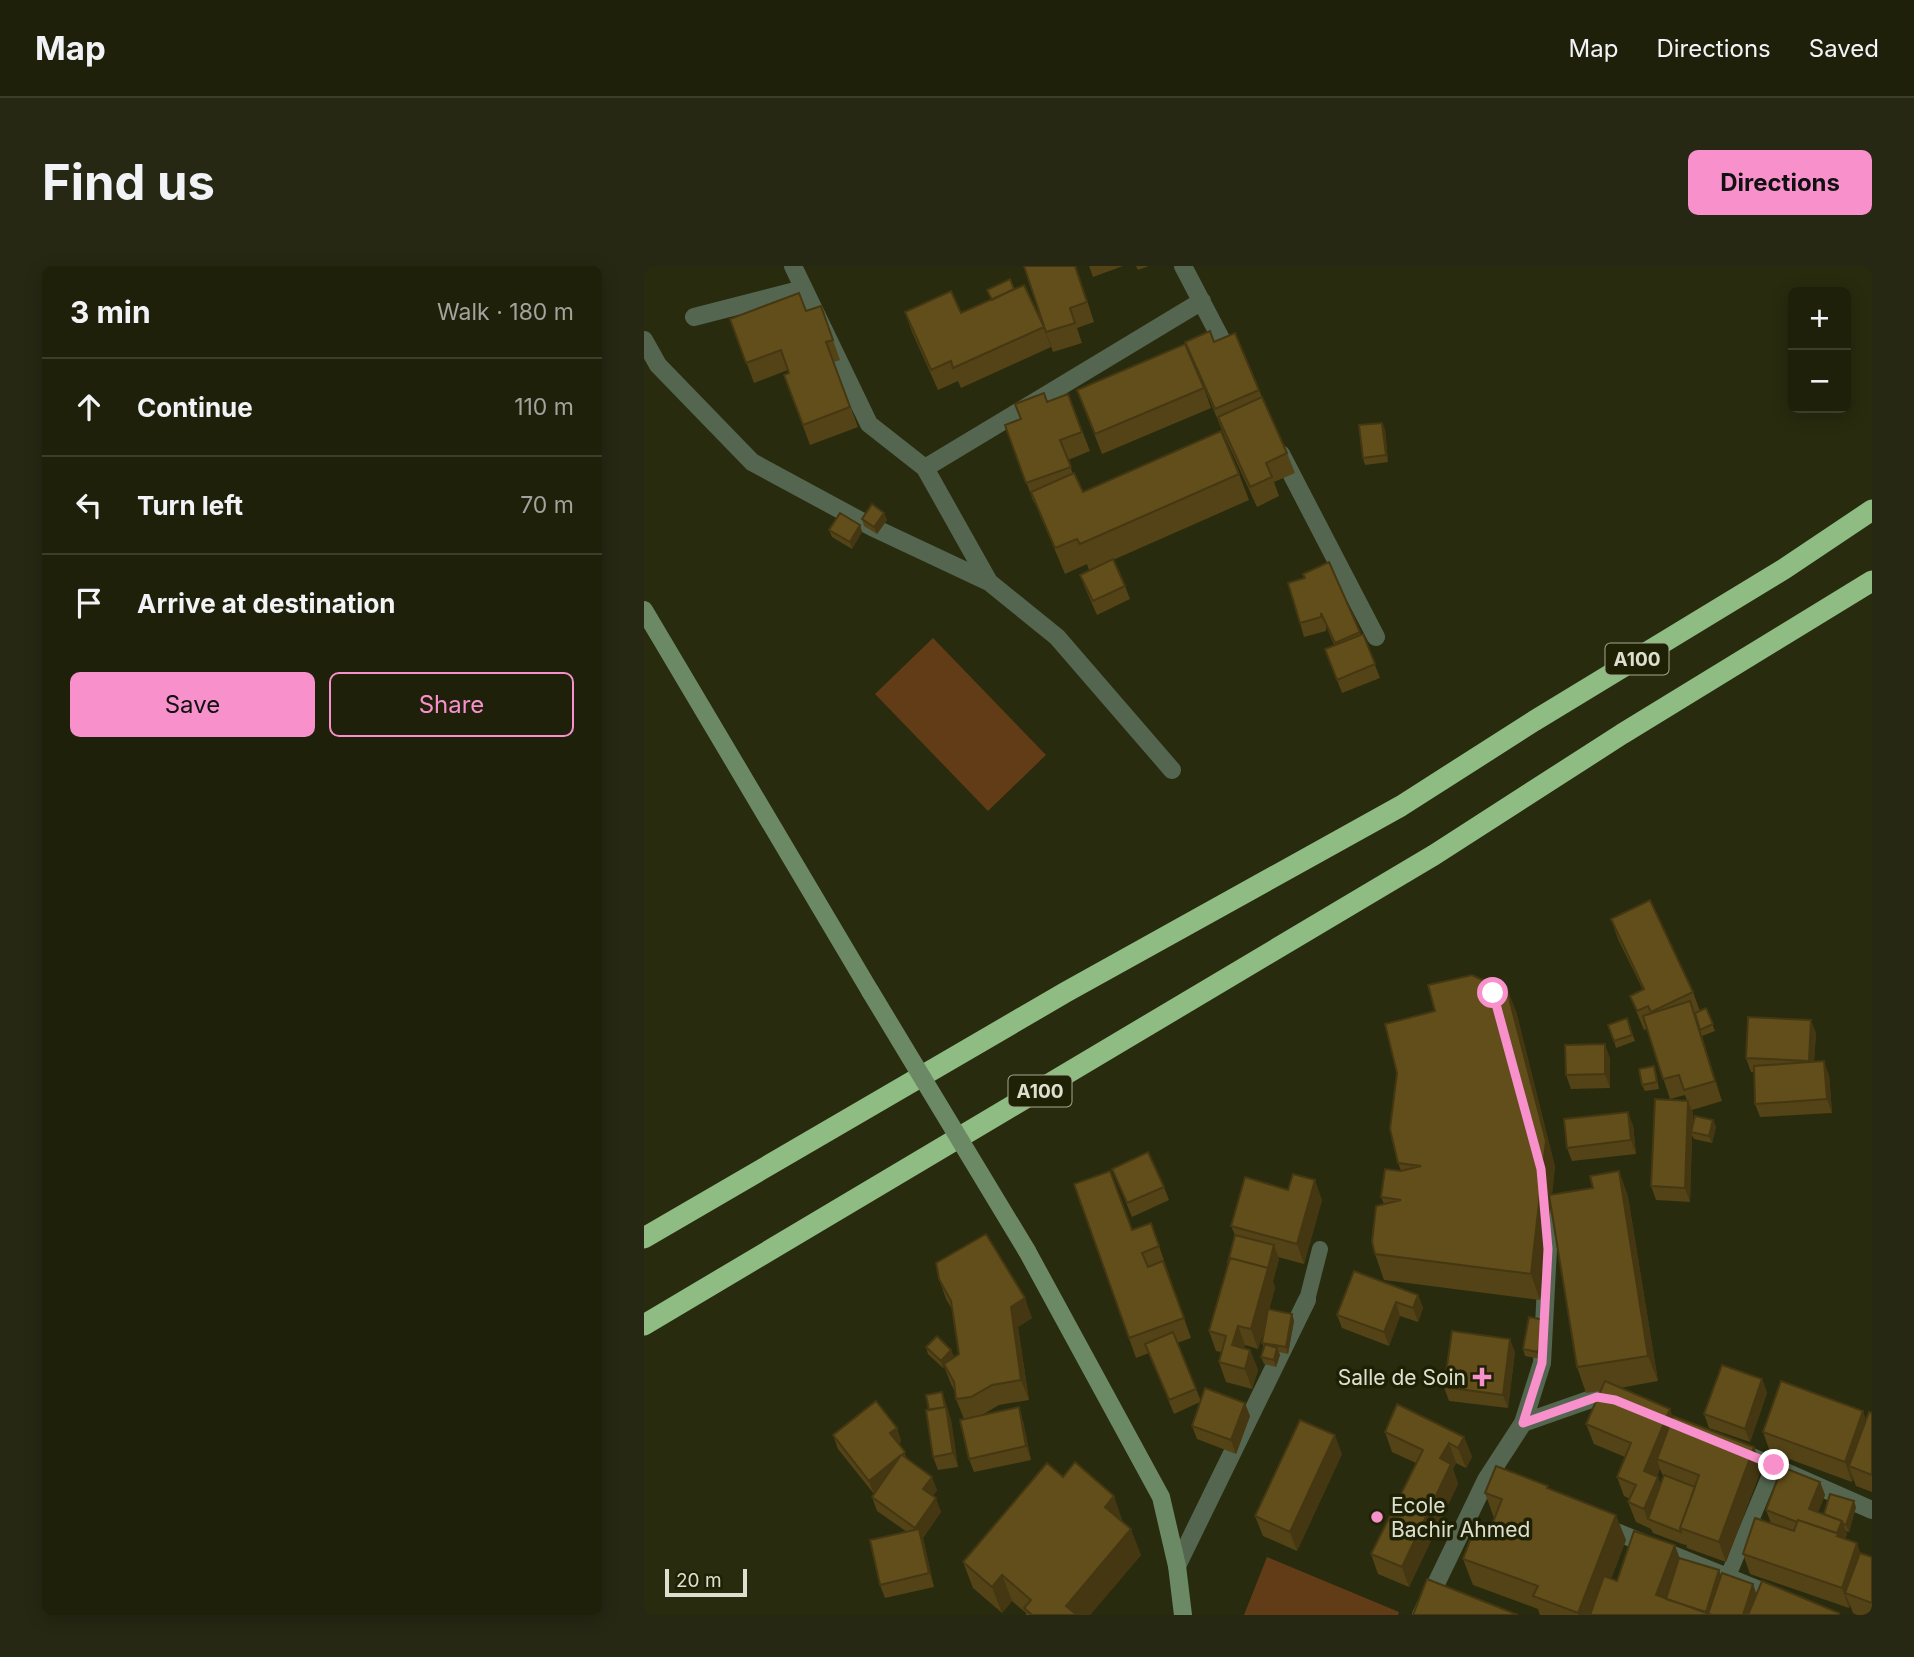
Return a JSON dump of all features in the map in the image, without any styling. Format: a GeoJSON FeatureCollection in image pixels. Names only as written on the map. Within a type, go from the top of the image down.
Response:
{"type":"FeatureCollection","features":[{"type":"Feature","properties":{"kind":"highway","name":"A100"},"geometry":{"type":"LineString","coordinates":[[644,1238],[1030,1012],[1401,806],[1534,721],[1784,569],[1872,510]]}},
{"type":"Feature","properties":{"kind":"highway","name":"A100"},"geometry":{"type":"LineString","coordinates":[[644,1325],[1434,855],[1611,741],[1872,581]]}},
{"type":"Feature","properties":{"kind":"main road"},"geometry":{"type":"LineString","coordinates":[[644,610],[1027,1251],[1161,1497],[1177,1566],[1183,1615]]}},
{"type":"Feature","properties":{"kind":"street"},"geometry":{"type":"LineString","coordinates":[[793,266],[869,424],[925,468],[989,582]]}},
{"type":"Feature","properties":{"kind":"street"},"geometry":{"type":"LineString","coordinates":[[1183,266],[1239,373]]}},
{"type":"Feature","properties":{"kind":"street"},"geometry":{"type":"LineString","coordinates":[[694,317],[803,289]]}},
{"type":"Feature","properties":{"kind":"street"},"geometry":{"type":"LineString","coordinates":[[925,468],[1202,302]]}},
{"type":"Feature","properties":{"kind":"street"},"geometry":{"type":"LineString","coordinates":[[644,340],[658,365],[752,462],[872,527],[989,582],[1057,637],[1172,770]]}},
{"type":"Feature","properties":{"kind":"street"},"geometry":{"type":"LineString","coordinates":[[1270,433],[1376,637]]}},
{"type":"Feature","properties":{"kind":"street"},"geometry":{"type":"LineString","coordinates":[[1421,1615],[1435,1599],[1523,1423],[1542,1363],[1548,1249],[1544,1195]]}},
{"type":"Feature","properties":{"kind":"street"},"geometry":{"type":"LineString","coordinates":[[1177,1566],[1307,1300]]}},
{"type":"Feature","properties":{"kind":"street"},"geometry":{"type":"LineString","coordinates":[[1523,1423],[1597,1397],[1615,1400],[1635,1408]]}},
{"type":"Feature","properties":{"kind":"street"},"geometry":{"type":"LineString","coordinates":[[1722,1444],[1872,1510]]}},
{"type":"Feature","properties":{"kind":"street"},"geometry":{"type":"LineString","coordinates":[[1588,1521],[1821,1615]]}},
{"type":"Feature","properties":{"kind":"lane"},"geometry":{"type":"LineString","coordinates":[[1307,1300],[1320,1248]]}},
{"type":"Feature","properties":{"kind":"lane"},"geometry":{"type":"LineString","coordinates":[[1728,1576],[1774,1465]]}},
{"type":"Feature","properties":{"kind":"shaded area"},"geometry":{"type":"Polygon","coordinates":[[[933,638],[1046,755],[988,811],[875,694],[933,638]]]}},
{"type":"Feature","properties":{"kind":"shaded area"},"geometry":{"type":"Polygon","coordinates":[[[1267,1557],[1399,1612],[1398,1615],[1244,1615],[1267,1557]]]}},
{"type":"Feature","properties":{"kind":"building"},"geometry":{"type":"Polygon","coordinates":[[[1024,266],[1075,266],[1087,302],[1070,308],[1075,323],[1046,332],[1024,266]]]}},
{"type":"Feature","properties":{"kind":"building"},"geometry":{"type":"Polygon","coordinates":[[[1010,279],[1014,289],[992,300],[987,290],[1010,279]]]}},
{"type":"Feature","properties":{"kind":"building"},"geometry":{"type":"Polygon","coordinates":[[[1024,285],[1044,327],[953,368],[951,361],[931,370],[905,312],[951,291],[961,313],[1024,285]]]}},
{"type":"Feature","properties":{"kind":"building"},"geometry":{"type":"Polygon","coordinates":[[[799,293],[806,311],[821,306],[833,340],[826,342],[850,407],[803,425],[784,375],[789,373],[781,350],[746,363],[730,319],[799,293]]]}},
{"type":"Feature","properties":{"kind":"building"},"geometry":{"type":"Polygon","coordinates":[[[1210,331],[1214,342],[1235,333],[1259,390],[1215,409],[1185,342],[1210,331]]]}},
{"type":"Feature","properties":{"kind":"building"},"geometry":{"type":"Polygon","coordinates":[[[1185,344],[1204,388],[1095,434],[1077,390],[1185,344]]]}},
{"type":"Feature","properties":{"kind":"building"},"geometry":{"type":"Polygon","coordinates":[[[1044,393],[1047,402],[1068,394],[1082,432],[1060,440],[1071,467],[1026,483],[1005,425],[1021,419],[1015,404],[1044,393]]]}},
{"type":"Feature","properties":{"kind":"building"},"geometry":{"type":"Polygon","coordinates":[[[1262,397],[1287,453],[1266,463],[1272,477],[1250,487],[1218,417],[1262,397]]]}},
{"type":"Feature","properties":{"kind":"building"},"geometry":{"type":"Polygon","coordinates":[[[1382,423],[1386,455],[1363,458],[1359,425],[1382,423]]]}},
{"type":"Feature","properties":{"kind":"building"},"geometry":{"type":"Polygon","coordinates":[[[1221,431],[1239,474],[1080,544],[1077,539],[1055,548],[1031,492],[1074,473],[1083,492],[1221,431]]]}},
{"type":"Feature","properties":{"kind":"building"},"geometry":{"type":"Polygon","coordinates":[[[872,504],[884,513],[874,527],[862,519],[872,504]]]}},
{"type":"Feature","properties":{"kind":"building"},"geometry":{"type":"Polygon","coordinates":[[[840,513],[860,525],[850,542],[829,530],[840,513]]]}},
{"type":"Feature","properties":{"kind":"building"},"geometry":{"type":"Polygon","coordinates":[[[1113,559],[1125,586],[1093,601],[1080,575],[1113,559]]]}},
{"type":"Feature","properties":{"kind":"building"},"geometry":{"type":"Polygon","coordinates":[[[1329,562],[1360,632],[1335,643],[1321,613],[1321,617],[1300,623],[1288,583],[1305,578],[1303,574],[1329,562]]]}},
{"type":"Feature","properties":{"kind":"building"},"geometry":{"type":"Polygon","coordinates":[[[1363,634],[1375,664],[1337,680],[1325,649],[1363,634]]]}},
{"type":"Feature","properties":{"kind":"building"},"geometry":{"type":"Polygon","coordinates":[[[1650,900],[1693,992],[1651,1012],[1648,1006],[1637,1011],[1630,996],[1644,989],[1611,919],[1650,900]]]}},
{"type":"Feature","properties":{"kind":"building"},"geometry":{"type":"Polygon","coordinates":[[[1472,975],[1491,984],[1506,986],[1546,1141],[1531,1274],[1375,1254],[1372,1242],[1376,1206],[1401,1200],[1381,1197],[1385,1169],[1401,1171],[1421,1166],[1398,1163],[1390,1129],[1397,1073],[1385,1024],[1435,1011],[1428,985],[1472,975]]]}},
{"type":"Feature","properties":{"kind":"building"},"geometry":{"type":"Polygon","coordinates":[[[1690,1001],[1715,1081],[1684,1090],[1679,1075],[1663,1079],[1643,1016],[1690,1001]]]}},
{"type":"Feature","properties":{"kind":"building"},"geometry":{"type":"Polygon","coordinates":[[[1706,1008],[1713,1024],[1700,1030],[1695,1013],[1706,1008]]]}},
{"type":"Feature","properties":{"kind":"building"},"geometry":{"type":"Polygon","coordinates":[[[1748,1017],[1811,1020],[1809,1061],[1746,1058],[1748,1017]]]}},
{"type":"Feature","properties":{"kind":"building"},"geometry":{"type":"Polygon","coordinates":[[[1627,1018],[1632,1035],[1614,1041],[1608,1025],[1627,1018]]]}},
{"type":"Feature","properties":{"kind":"building"},"geometry":{"type":"Polygon","coordinates":[[[1605,1044],[1605,1074],[1566,1075],[1565,1045],[1605,1044]]]}},
{"type":"Feature","properties":{"kind":"building"},"geometry":{"type":"Polygon","coordinates":[[[1824,1061],[1827,1099],[1755,1104],[1754,1066],[1824,1061]]]}},
{"type":"Feature","properties":{"kind":"building"},"geometry":{"type":"Polygon","coordinates":[[[1654,1066],[1657,1082],[1642,1085],[1639,1069],[1654,1066]]]}},
{"type":"Feature","properties":{"kind":"building"},"geometry":{"type":"Polygon","coordinates":[[[1655,1099],[1688,1101],[1685,1188],[1651,1186],[1655,1099]]]}},
{"type":"Feature","properties":{"kind":"building"},"geometry":{"type":"Polygon","coordinates":[[[1628,1112],[1631,1140],[1567,1148],[1564,1119],[1628,1112]]]}},
{"type":"Feature","properties":{"kind":"building"},"geometry":{"type":"Polygon","coordinates":[[[1695,1116],[1713,1120],[1709,1136],[1691,1132],[1695,1116]]]}},
{"type":"Feature","properties":{"kind":"building"},"geometry":{"type":"Polygon","coordinates":[[[1148,1152],[1164,1187],[1127,1203],[1112,1169],[1148,1152]]]}},
{"type":"Feature","properties":{"kind":"building"},"geometry":{"type":"Polygon","coordinates":[[[1110,1171],[1132,1230],[1151,1223],[1159,1246],[1142,1253],[1148,1267],[1163,1261],[1184,1318],[1129,1338],[1074,1184],[1110,1171]]]}},
{"type":"Feature","properties":{"kind":"building"},"geometry":{"type":"Polygon","coordinates":[[[1619,1171],[1648,1356],[1577,1367],[1549,1195],[1593,1188],[1590,1176],[1619,1171]]]}},
{"type":"Feature","properties":{"kind":"building"},"geometry":{"type":"Polygon","coordinates":[[[1293,1174],[1315,1180],[1297,1244],[1231,1226],[1245,1177],[1288,1190],[1293,1174]]]}},
{"type":"Feature","properties":{"kind":"building"},"geometry":{"type":"Polygon","coordinates":[[[986,1234],[1025,1298],[1011,1307],[1021,1380],[992,1385],[971,1397],[956,1399],[954,1382],[944,1364],[959,1354],[951,1301],[939,1279],[936,1263],[986,1234]]]}},
{"type":"Feature","properties":{"kind":"building"},"geometry":{"type":"Polygon","coordinates":[[[1235,1235],[1274,1245],[1268,1268],[1230,1258],[1228,1262],[1235,1235]]]}},
{"type":"Feature","properties":{"kind":"building"},"geometry":{"type":"Polygon","coordinates":[[[1230,1258],[1268,1268],[1251,1329],[1238,1326],[1232,1345],[1250,1350],[1245,1369],[1219,1362],[1226,1336],[1209,1331],[1230,1258]]]}},
{"type":"Feature","properties":{"kind":"building"},"geometry":{"type":"Polygon","coordinates":[[[1354,1271],[1418,1295],[1413,1308],[1396,1302],[1384,1332],[1337,1315],[1354,1271]]]}},
{"type":"Feature","properties":{"kind":"building"},"geometry":{"type":"Polygon","coordinates":[[[1268,1309],[1292,1314],[1286,1347],[1262,1343],[1268,1309]]]}},
{"type":"Feature","properties":{"kind":"building"},"geometry":{"type":"Polygon","coordinates":[[[1529,1317],[1545,1320],[1538,1352],[1523,1349],[1529,1317]]]}},
{"type":"Feature","properties":{"kind":"building"},"geometry":{"type":"Polygon","coordinates":[[[1452,1331],[1510,1339],[1503,1395],[1444,1387],[1452,1331]]]}},
{"type":"Feature","properties":{"kind":"building"},"geometry":{"type":"Polygon","coordinates":[[[1173,1332],[1196,1389],[1169,1400],[1145,1344],[1173,1332]]]}},
{"type":"Feature","properties":{"kind":"building"},"geometry":{"type":"Polygon","coordinates":[[[937,1336],[951,1350],[941,1361],[926,1347],[937,1336]]]}},
{"type":"Feature","properties":{"kind":"building"},"geometry":{"type":"Polygon","coordinates":[[[1265,1344],[1277,1348],[1274,1360],[1261,1357],[1265,1344]]]}},
{"type":"Feature","properties":{"kind":"building"},"geometry":{"type":"Polygon","coordinates":[[[1722,1365],[1762,1379],[1745,1429],[1704,1414],[1722,1365]]]}},
{"type":"Feature","properties":{"kind":"building"},"geometry":{"type":"Polygon","coordinates":[[[1605,1381],[1670,1409],[1644,1471],[1658,1477],[1644,1509],[1628,1502],[1636,1485],[1617,1477],[1631,1443],[1586,1424],[1605,1381]]]}},
{"type":"Feature","properties":{"kind":"building"},"geometry":{"type":"Polygon","coordinates":[[[1781,1381],[1863,1411],[1845,1462],[1763,1432],[1781,1381]]]}},
{"type":"Feature","properties":{"kind":"building"},"geometry":{"type":"Polygon","coordinates":[[[1205,1388],[1245,1403],[1231,1440],[1192,1426],[1205,1388]]]}},
{"type":"Feature","properties":{"kind":"building"},"geometry":{"type":"Polygon","coordinates":[[[942,1392],[945,1407],[929,1410],[926,1395],[942,1392]]]}},
{"type":"Feature","properties":{"kind":"building"},"geometry":{"type":"Polygon","coordinates":[[[876,1401],[897,1428],[890,1433],[905,1452],[902,1455],[932,1477],[923,1489],[936,1498],[915,1528],[872,1497],[901,1455],[869,1481],[833,1435],[876,1401]]]}},
{"type":"Feature","properties":{"kind":"building"},"geometry":{"type":"Polygon","coordinates":[[[1397,1404],[1464,1437],[1458,1448],[1449,1443],[1440,1458],[1451,1464],[1402,1567],[1371,1554],[1423,1450],[1385,1432],[1397,1404]]]}},
{"type":"Feature","properties":{"kind":"building"},"geometry":{"type":"Polygon","coordinates":[[[946,1407],[953,1453],[933,1457],[926,1410],[946,1407]]]}},
{"type":"Feature","properties":{"kind":"building"},"geometry":{"type":"Polygon","coordinates":[[[1019,1407],[1026,1446],[969,1459],[960,1420],[1019,1407]]]}},
{"type":"Feature","properties":{"kind":"building"},"geometry":{"type":"Polygon","coordinates":[[[1869,1412],[1872,1413],[1872,1475],[1849,1466],[1869,1412]]]}},
{"type":"Feature","properties":{"kind":"building"},"geometry":{"type":"Polygon","coordinates":[[[1673,1416],[1754,1447],[1719,1542],[1680,1528],[1699,1475],[1657,1459],[1673,1416]]]}},
{"type":"Feature","properties":{"kind":"building"},"geometry":{"type":"Polygon","coordinates":[[[1300,1420],[1335,1435],[1290,1532],[1255,1516],[1300,1420]]]}},
{"type":"Feature","properties":{"kind":"building"},"geometry":{"type":"Polygon","coordinates":[[[1075,1462],[1114,1496],[1105,1507],[1131,1529],[1066,1606],[1077,1615],[1032,1615],[1024,1608],[1031,1600],[1002,1575],[992,1587],[963,1562],[1047,1463],[1063,1477],[1075,1462]]]}},
{"type":"Feature","properties":{"kind":"building"},"geometry":{"type":"Polygon","coordinates":[[[1496,1466],[1616,1515],[1578,1613],[1533,1596],[1538,1586],[1463,1559],[1474,1530],[1488,1535],[1502,1499],[1485,1493],[1496,1466]]]}},
{"type":"Feature","properties":{"kind":"building"},"geometry":{"type":"Polygon","coordinates":[[[1782,1467],[1820,1482],[1809,1509],[1842,1521],[1837,1533],[1766,1510],[1782,1467]]]}},
{"type":"Feature","properties":{"kind":"building"},"geometry":{"type":"Polygon","coordinates":[[[1664,1475],[1695,1487],[1680,1528],[1681,1532],[1648,1519],[1664,1475]]]}},
{"type":"Feature","properties":{"kind":"building"},"geometry":{"type":"Polygon","coordinates":[[[1830,1494],[1854,1501],[1846,1525],[1824,1514],[1830,1494]]]}},
{"type":"Feature","properties":{"kind":"building"},"geometry":{"type":"Polygon","coordinates":[[[1755,1518],[1794,1531],[1798,1520],[1857,1543],[1842,1588],[1743,1554],[1755,1518]]]}},
{"type":"Feature","properties":{"kind":"building"},"geometry":{"type":"Polygon","coordinates":[[[919,1529],[929,1573],[880,1585],[870,1540],[919,1529]]]}},
{"type":"Feature","properties":{"kind":"building"},"geometry":{"type":"Polygon","coordinates":[[[1634,1531],[1675,1545],[1656,1595],[1712,1615],[1590,1615],[1604,1576],[1617,1581],[1634,1531]]]}},
{"type":"Feature","properties":{"kind":"building"},"geometry":{"type":"Polygon","coordinates":[[[1860,1553],[1872,1557],[1872,1603],[1845,1593],[1860,1553]]]}},
{"type":"Feature","properties":{"kind":"building"},"geometry":{"type":"Polygon","coordinates":[[[1679,1558],[1719,1570],[1706,1612],[1666,1599],[1679,1558]]]}},
{"type":"Feature","properties":{"kind":"building"},"geometry":{"type":"Polygon","coordinates":[[[1722,1573],[1753,1584],[1743,1615],[1708,1614],[1722,1573]]]}},
{"type":"Feature","properties":{"kind":"building"},"geometry":{"type":"Polygon","coordinates":[[[1427,1579],[1518,1615],[1413,1615],[1427,1579]]]}},
{"type":"Feature","properties":{"kind":"building"},"geometry":{"type":"Polygon","coordinates":[[[1762,1581],[1839,1613],[1748,1615],[1762,1581]]]}},
{"type":"Feature","properties":{"kind":"place","name":"Salle de Soin"},"geometry":{"type":"Point","coordinates":[1482,1377]}},
{"type":"Feature","properties":{"kind":"place","name":"Ecole Bachir Ahmed"},"geometry":{"type":"Point","coordinates":[1377,1517]}},
{"type":"Feature","properties":{"kind":"route"},"geometry":{"type":"LineString","coordinates":[[1493,993],[1541,1169],[1548,1249],[1542,1363],[1523,1423],[1597,1397],[1615,1400],[1774,1465]]}}]}
